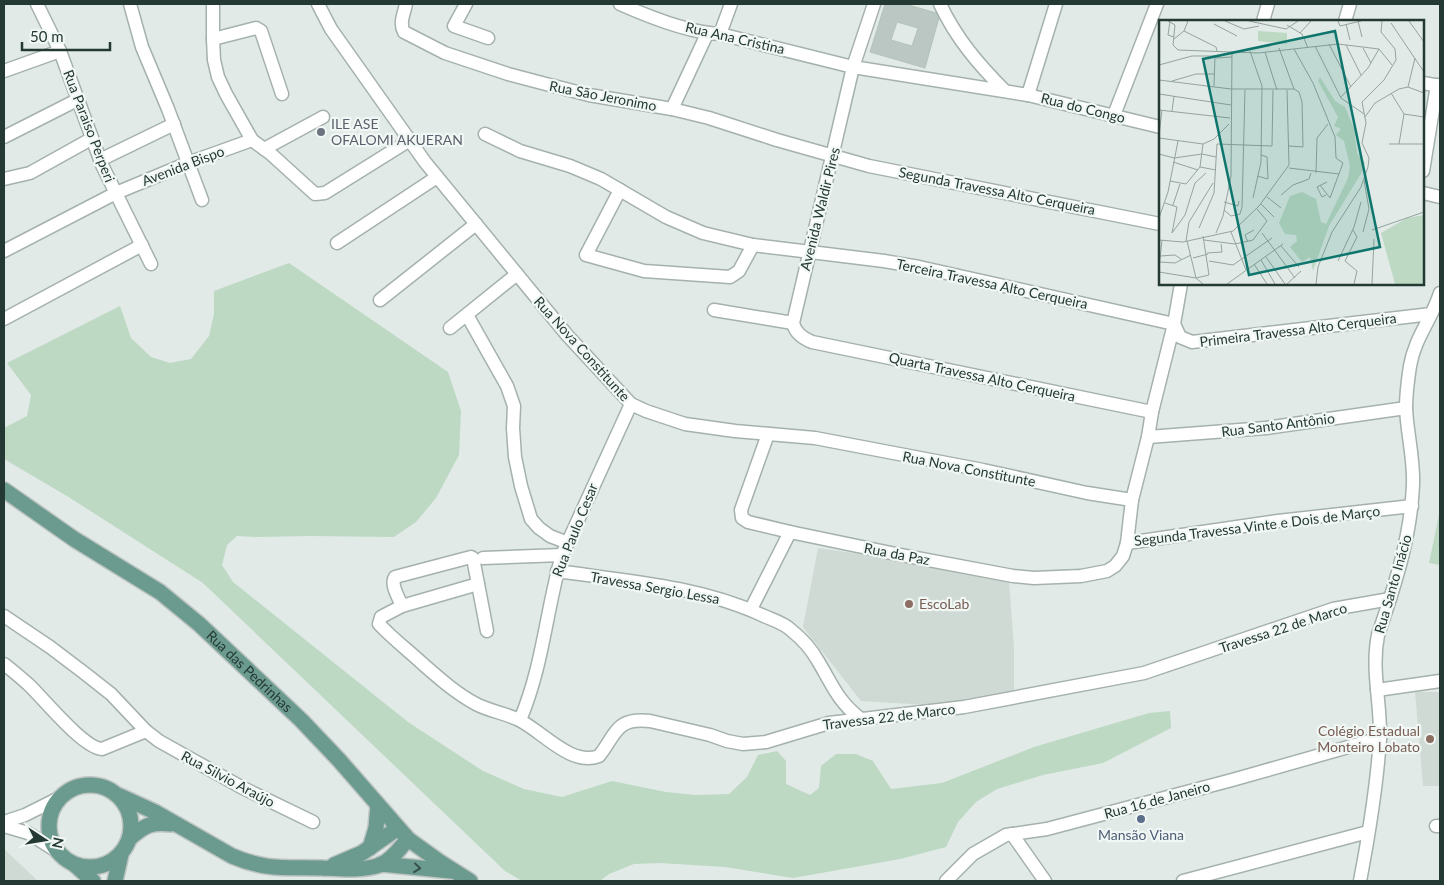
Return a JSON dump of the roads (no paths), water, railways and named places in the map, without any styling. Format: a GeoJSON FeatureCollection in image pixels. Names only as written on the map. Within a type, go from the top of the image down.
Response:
{"type":"FeatureCollection","features":[{"type":"Feature","properties":{"kind":"main road","name":"Rua das Pedrinhas"},"geometry":{"type":"LineString","coordinates":[[4,490],[74,539],[160,592],[181,609],[218,641],[301,720],[403,834],[453,871],[470,881]]}},
{"type":"Feature","properties":{"kind":"main road"},"geometry":{"type":"LineString","coordinates":[[93,881],[58,852],[50,836],[52,811],[61,796],[74,787],[90,784],[106,787],[245,862],[275,868],[348,870],[381,864],[453,871]]}},
{"type":"Feature","properties":{"kind":"main road"},"geometry":{"type":"LineString","coordinates":[[120,796],[132,820],[130,838]]}},
{"type":"Feature","properties":{"kind":"main road"},"geometry":{"type":"LineString","coordinates":[[370,848],[376,828],[378,805]]}},
{"type":"Feature","properties":{"kind":"main road"},"geometry":{"type":"LineString","coordinates":[[115,881],[121,854],[130,838],[141,828],[150,824],[172,824]]}},
{"type":"Feature","properties":{"kind":"main road"},"geometry":{"type":"LineString","coordinates":[[320,868],[349,860],[370,848],[403,834]]}},
{"type":"Feature","properties":{"kind":"main road"},"geometry":{"type":"LineString","coordinates":[[381,864],[392,857],[403,834]]}},
{"type":"Feature","properties":{"kind":"main road"},"geometry":{"type":"LineString","coordinates":[[72,863],[79,866],[94,867],[108,863],[121,854]]}},
{"type":"Feature","properties":{"kind":"street","name":"Rua Paraiso Perperi"},"geometry":{"type":"LineString","coordinates":[[37,4],[60,51],[100,160],[151,264]]}},
{"type":"Feature","properties":{"kind":"street"},"geometry":{"type":"LineString","coordinates":[[130,4],[142,47],[174,124],[202,200]]}},
{"type":"Feature","properties":{"kind":"street"},"geometry":{"type":"LineString","coordinates":[[213,4],[212,39],[218,77],[252,140],[311,191],[318,195],[325,194],[410,140]]}},
{"type":"Feature","properties":{"kind":"street","name":"Rua São Jeronimo"},"geometry":{"type":"LineString","coordinates":[[406,4],[402,21],[404,32],[445,53],[508,74],[589,95],[672,109],[709,118],[833,157]]}},
{"type":"Feature","properties":{"kind":"street"},"geometry":{"type":"LineString","coordinates":[[466,4],[454,26],[488,38]]}},
{"type":"Feature","properties":{"kind":"street","name":"Rua Ana Cristina"},"geometry":{"type":"LineString","coordinates":[[620,4],[657,18],[713,34],[853,67]]}},
{"type":"Feature","properties":{"kind":"street"},"geometry":{"type":"LineString","coordinates":[[672,109],[731,4]]}},
{"type":"Feature","properties":{"kind":"street","name":"Avenida Waldir Pires"},"geometry":{"type":"LineString","coordinates":[[793,323],[853,67],[874,4]]}},
{"type":"Feature","properties":{"kind":"street"},"geometry":{"type":"LineString","coordinates":[[940,4],[959,38],[978,63],[1005,91]]}},
{"type":"Feature","properties":{"kind":"street"},"geometry":{"type":"LineString","coordinates":[[1028,95],[1056,4]]}},
{"type":"Feature","properties":{"kind":"street"},"geometry":{"type":"LineString","coordinates":[[1114,116],[1157,4]]}},
{"type":"Feature","properties":{"kind":"street"},"geometry":{"type":"LineString","coordinates":[[1263,20],[1268,4]]}},
{"type":"Feature","properties":{"kind":"street"},"geometry":{"type":"LineString","coordinates":[[1344,20],[1350,4]]}},
{"type":"Feature","properties":{"kind":"street","name":"Rua Nova Constitunte"},"geometry":{"type":"LineString","coordinates":[[323,6],[330,29],[437,177],[567,335],[630,404],[652,414],[686,424],[718,430],[823,440],[983,470],[1086,493],[1132,500]]}},
{"type":"Feature","properties":{"kind":"street"},"geometry":{"type":"LineString","coordinates":[[212,39],[256,28],[259,29],[282,94]]}},
{"type":"Feature","properties":{"kind":"street"},"geometry":{"type":"LineString","coordinates":[[4,71],[60,51]]}},
{"type":"Feature","properties":{"kind":"street","name":"Rua do Congo"},"geometry":{"type":"LineString","coordinates":[[853,67],[1028,95],[1159,127]]}},
{"type":"Feature","properties":{"kind":"street"},"geometry":{"type":"LineString","coordinates":[[1424,83],[1439,86],[1424,166]]}},
{"type":"Feature","properties":{"kind":"street"},"geometry":{"type":"LineString","coordinates":[[4,137],[77,100]]}},
{"type":"Feature","properties":{"kind":"street"},"geometry":{"type":"LineString","coordinates":[[264,149],[323,117]]}},
{"type":"Feature","properties":{"kind":"street"},"geometry":{"type":"LineString","coordinates":[[100,160],[174,124]]}},
{"type":"Feature","properties":{"kind":"street","name":"Terceira Travessa Alto Cerqueira"},"geometry":{"type":"LineString","coordinates":[[485,134],[520,152],[570,166],[602,179],[666,217],[692,229],[753,246],[809,251],[919,267],[1174,324]]}},
{"type":"Feature","properties":{"kind":"street"},"geometry":{"type":"LineString","coordinates":[[4,179],[30,173],[91,139]]}},
{"type":"Feature","properties":{"kind":"street","name":"Avenida Bispo"},"geometry":{"type":"LineString","coordinates":[[4,251],[116,193],[188,163],[252,140]]}},
{"type":"Feature","properties":{"kind":"street","name":"Segunda Travessa Alto Cerqueira"},"geometry":{"type":"LineString","coordinates":[[833,157],[869,166],[1159,224]]}},
{"type":"Feature","properties":{"kind":"street"},"geometry":{"type":"LineString","coordinates":[[337,243],[437,177]]}},
{"type":"Feature","properties":{"kind":"street"},"geometry":{"type":"LineString","coordinates":[[620,190],[586,255],[644,271],[730,277],[739,272],[753,246]]}},
{"type":"Feature","properties":{"kind":"street"},"geometry":{"type":"LineString","coordinates":[[1424,193],[1440,196]]}},
{"type":"Feature","properties":{"kind":"street"},"geometry":{"type":"LineString","coordinates":[[380,300],[476,224]]}},
{"type":"Feature","properties":{"kind":"street"},"geometry":{"type":"LineString","coordinates":[[4,318],[142,245]]}},
{"type":"Feature","properties":{"kind":"street"},"geometry":{"type":"LineString","coordinates":[[450,328],[517,274]]}},
{"type":"Feature","properties":{"kind":"street","name":"Segunda Travessa Vinte e Dois de Março"},"geometry":{"type":"LineString","coordinates":[[1181,285],[1174,324],[1132,500],[1127,543],[1278,521],[1412,506]]}},
{"type":"Feature","properties":{"kind":"street","name":"Rua Santo Inácio"},"geometry":{"type":"LineString","coordinates":[[1360,881],[1380,738],[1374,658],[1375,646],[1401,564],[1409,530],[1412,506],[1413,481],[1406,408],[1410,365],[1422,329],[1440,293]]}},
{"type":"Feature","properties":{"kind":"street"},"geometry":{"type":"LineString","coordinates":[[714,310],[793,323]]}},
{"type":"Feature","properties":{"kind":"street","name":"Primeira Travessa Alto Cerqueira"},"geometry":{"type":"LineString","coordinates":[[1174,324],[1180,337],[1192,342],[1431,314]]}},
{"type":"Feature","properties":{"kind":"street"},"geometry":{"type":"LineString","coordinates":[[467,315],[511,396],[514,406],[515,458],[520,486],[531,519],[550,536],[568,543]]}},
{"type":"Feature","properties":{"kind":"street","name":"Quarta Travessa Alto Cerqueira"},"geometry":{"type":"LineString","coordinates":[[793,323],[796,332],[812,342],[1152,412]]}},
{"type":"Feature","properties":{"kind":"street","name":"Rua Paulo Cesar"},"geometry":{"type":"LineString","coordinates":[[520,720],[536,675],[544,642],[554,581],[562,555],[630,404]]}},
{"type":"Feature","properties":{"kind":"street","name":"Rua Santo Antônio"},"geometry":{"type":"LineString","coordinates":[[1148,437],[1266,428],[1406,408]]}},
{"type":"Feature","properties":{"kind":"street","name":"Rua da Paz"},"geometry":{"type":"LineString","coordinates":[[768,434],[741,515],[748,522],[1013,576],[1034,578],[1081,576],[1106,571],[1115,566],[1123,556],[1127,543]]}},
{"type":"Feature","properties":{"kind":"street"},"geometry":{"type":"LineString","coordinates":[[751,609],[790,532]]}},
{"type":"Feature","properties":{"kind":"street"},"geometry":{"type":"LineString","coordinates":[[478,584],[402,606],[393,584],[395,577],[468,557],[562,555]]}},
{"type":"Feature","properties":{"kind":"street"},"geometry":{"type":"LineString","coordinates":[[478,558],[478,584],[487,631]]}},
{"type":"Feature","properties":{"kind":"street","name":"Travessa Sergio Lessa"},"geometry":{"type":"LineString","coordinates":[[558,572],[701,594],[751,609],[792,630],[817,659],[836,694],[861,719]]}},
{"type":"Feature","properties":{"kind":"street","name":"Travessa 22 de Marco"},"geometry":{"type":"LineString","coordinates":[[402,606],[381,617],[379,624],[394,640],[470,700],[520,720],[543,738],[562,749],[588,760],[599,756],[613,733],[621,726],[642,720],[710,735],[727,742],[743,744],[766,742],[814,727],[861,719],[964,707],[1144,673],[1333,609],[1390,599]]}},
{"type":"Feature","properties":{"kind":"street","name":"Rua Silvio Araújo"},"geometry":{"type":"LineString","coordinates":[[4,616],[50,647],[111,694],[146,731],[168,746],[240,787],[313,822]]}},
{"type":"Feature","properties":{"kind":"street"},"geometry":{"type":"LineString","coordinates":[[4,664],[27,683],[72,729],[96,749],[102,749],[146,731]]}},
{"type":"Feature","properties":{"kind":"street"},"geometry":{"type":"LineString","coordinates":[[1377,690],[1440,681]]}},
{"type":"Feature","properties":{"kind":"street","name":"Rua 16 de Janeiro"},"geometry":{"type":"LineString","coordinates":[[946,881],[973,854],[987,845],[1012,834],[1047,828],[1136,805],[1380,738]]}},
{"type":"Feature","properties":{"kind":"street"},"geometry":{"type":"LineString","coordinates":[[4,824],[61,796]]}},
{"type":"Feature","properties":{"kind":"street"},"geometry":{"type":"LineString","coordinates":[[4,824],[28,833],[58,852]]}},
{"type":"Feature","properties":{"kind":"street"},"geometry":{"type":"LineString","coordinates":[[1183,881],[1368,832]]}},
{"type":"Feature","properties":{"kind":"street"},"geometry":{"type":"LineString","coordinates":[[1012,834],[1045,881]]}},
{"type":"Feature","properties":{"kind":"place","name":"ILE ASE OFALOMI AKUERAN"},"geometry":{"type":"Point","coordinates":[321,132]}},
{"type":"Feature","properties":{"kind":"place","name":"EscoLab"},"geometry":{"type":"Point","coordinates":[909,604]}},
{"type":"Feature","properties":{"kind":"place","name":"Colégio Estadual Monteiro Lobato"},"geometry":{"type":"Point","coordinates":[1430,739]}},
{"type":"Feature","properties":{"kind":"place","name":"Mansão Viana"},"geometry":{"type":"Point","coordinates":[1141,819]}}]}
